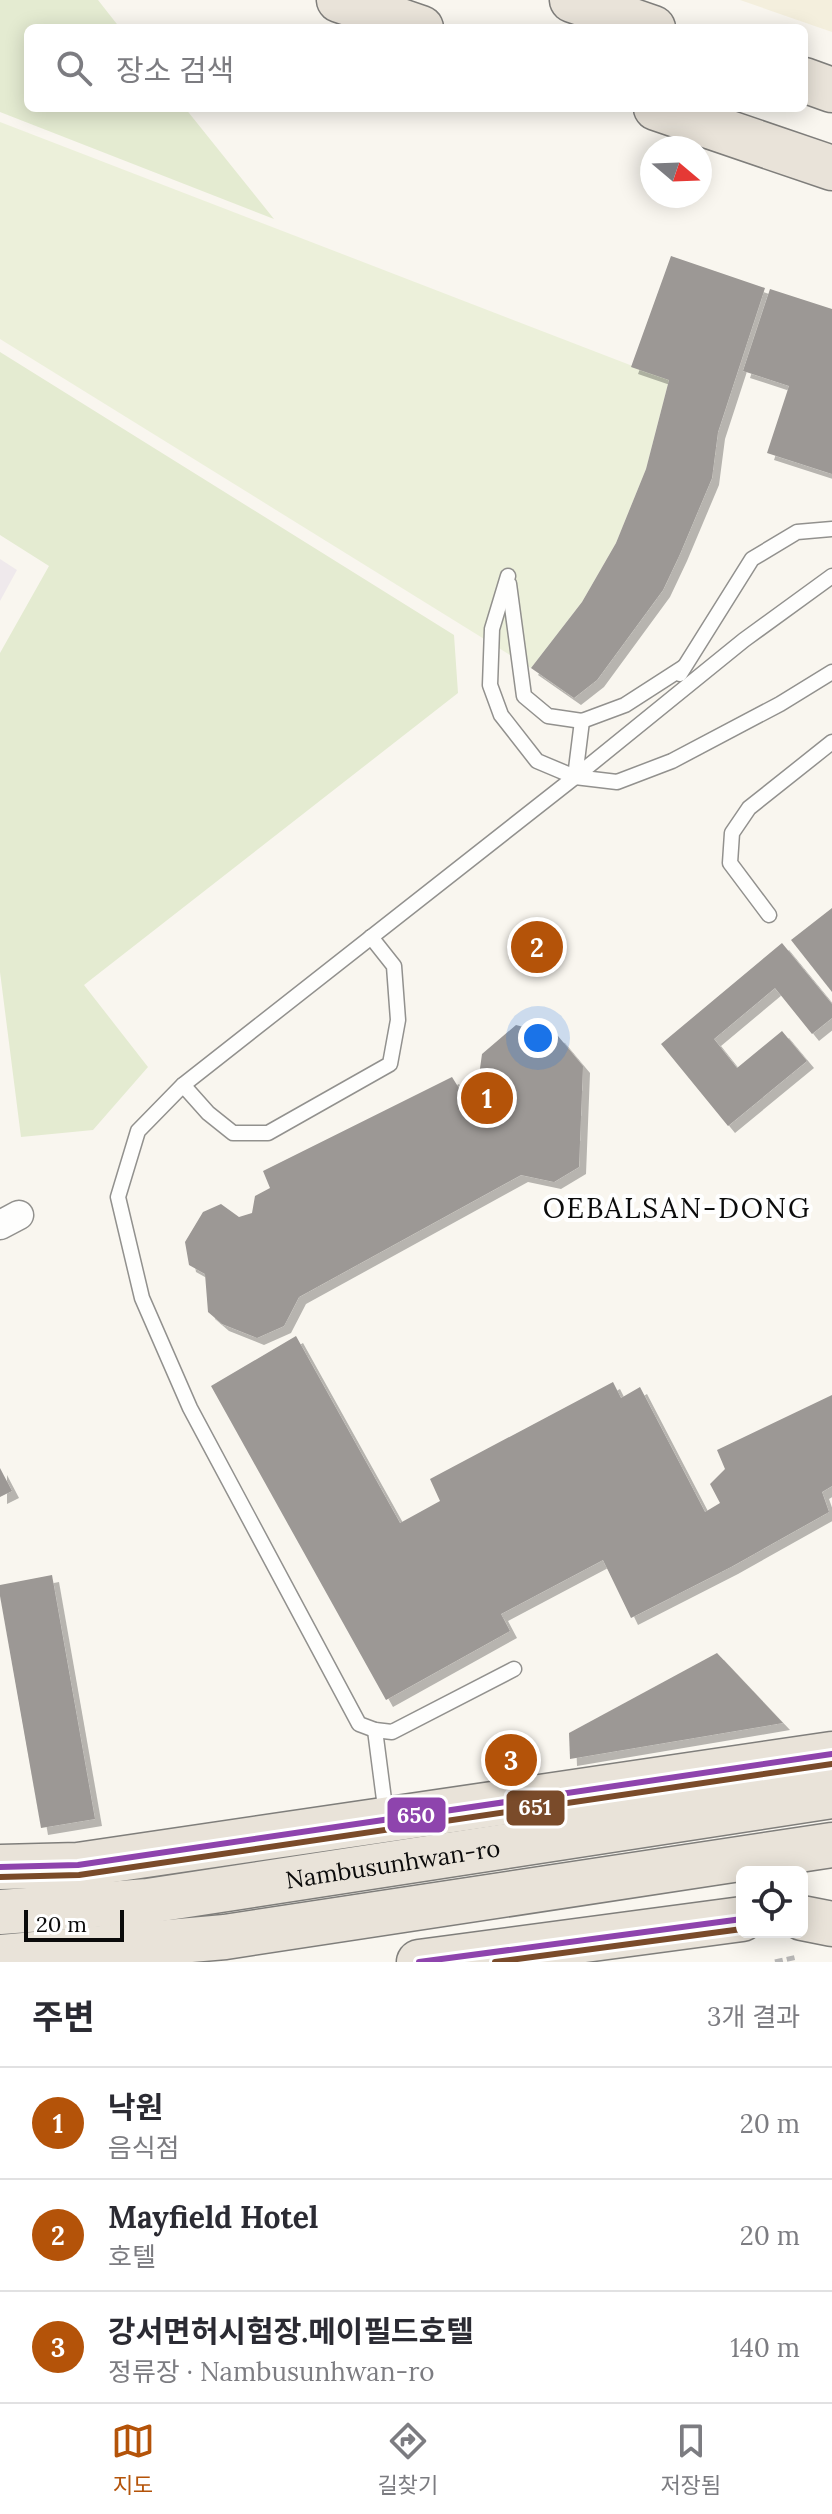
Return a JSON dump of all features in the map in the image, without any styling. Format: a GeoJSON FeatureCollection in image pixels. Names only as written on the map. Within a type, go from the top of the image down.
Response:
{"type":"FeatureCollection","features":[{"type":"Feature","properties":{"kind":"main road"},"geometry":{"type":"LineString","coordinates":[[339,0],[409,24]]}},
{"type":"Feature","properties":{"kind":"main road"},"geometry":{"type":"LineString","coordinates":[[572,0],[641,24]]}},
{"type":"Feature","properties":{"kind":"main road"},"geometry":{"type":"LineString","coordinates":[[808,81],[832,90]]}},
{"type":"Feature","properties":{"kind":"main road"},"geometry":{"type":"LineString","coordinates":[[668,112],[832,168]]}},
{"type":"Feature","properties":{"kind":"main road","name":"Nambusunhwan-ro"},"geometry":{"type":"LineString","coordinates":[[0,1867],[78,1865],[832,1754]]}},
{"type":"Feature","properties":{"kind":"main road","name":"Nambusunhwan-ro"},"geometry":{"type":"LineString","coordinates":[[0,1912],[148,1901],[832,1796]]}},
{"type":"Feature","properties":{"kind":"main road","name":"Nambusunhwan-ro"},"geometry":{"type":"LineString","coordinates":[[0,1957],[225,1937],[832,1845]]}},
{"type":"Feature","properties":{"kind":"main road"},"geometry":{"type":"LineString","coordinates":[[808,1910],[832,1907]]}},
{"type":"Feature","properties":{"kind":"main road"},"geometry":{"type":"LineString","coordinates":[[808,1919],[832,1924]]}},
{"type":"Feature","properties":{"kind":"main road"},"geometry":{"type":"LineString","coordinates":[[419,1962],[736,1920]]}},
{"type":"Feature","properties":{"kind":"lane"},"geometry":{"type":"LineString","coordinates":[[657,712],[752,559],[797,532],[832,529]]}},
{"type":"Feature","properties":{"kind":"lane"},"geometry":{"type":"LineString","coordinates":[[684,667],[625,705],[582,721],[548,716],[524,696],[508,576],[492,629],[490,685],[501,715],[537,761],[575,777],[617,782],[672,761],[780,704],[832,672]]}},
{"type":"Feature","properties":{"kind":"lane"},"geometry":{"type":"LineString","coordinates":[[514,1669],[392,1732],[359,1724],[190,1408],[142,1298],[118,1197],[138,1131],[183,1085],[744,640],[832,576]]}},
{"type":"Feature","properties":{"kind":"lane"},"geometry":{"type":"LineString","coordinates":[[575,777],[582,721]]}},
{"type":"Feature","properties":{"kind":"lane"},"geometry":{"type":"LineString","coordinates":[[769,915],[730,863],[732,833],[749,808],[832,742]]}},
{"type":"Feature","properties":{"kind":"lane"},"geometry":{"type":"LineString","coordinates":[[183,1085],[208,1113],[233,1133],[268,1133],[390,1064],[398,1020],[394,966],[371,937]]}},
{"type":"Feature","properties":{"kind":"lane"},"geometry":{"type":"LineString","coordinates":[[375,1730],[387,1820]]}},
{"type":"Feature","properties":{"kind":"shaded area"},"geometry":{"type":"Polygon","coordinates":[[[740,0],[832,0],[832,32],[740,0]]]}},
{"type":"Feature","properties":{"kind":"shaded area"},"geometry":{"type":"Polygon","coordinates":[[[0,559],[17,570],[0,601],[0,559]]]}},
{"type":"Feature","properties":{"kind":"green space"},"geometry":{"type":"Polygon","coordinates":[[[0,0],[98,0],[117,24],[24,24],[24,112],[188,112],[274,219],[0,112],[0,0]]]}},
{"type":"Feature","properties":{"kind":"green space"},"geometry":{"type":"Polygon","coordinates":[[[0,122],[669,380],[646,469],[616,543],[582,602],[531,668],[0,339],[0,122]]]}},
{"type":"Feature","properties":{"kind":"green space"},"geometry":{"type":"Polygon","coordinates":[[[0,352],[454,635],[458,693],[84,985],[148,1067],[93,1130],[21,1137],[0,972],[0,653],[49,566],[0,535],[0,352]]]}},
{"type":"Feature","properties":{"kind":"building"},"geometry":{"type":"Polygon","coordinates":[[[671,256],[765,288],[718,432],[712,478],[680,554],[663,590],[597,680],[574,698],[531,668],[582,602],[616,543],[646,469],[669,380],[631,367],[671,256]]]}},
{"type":"Feature","properties":{"kind":"building"},"geometry":{"type":"Polygon","coordinates":[[[770,289],[832,309],[832,474],[767,453],[789,386],[743,371],[770,289]]]}},
{"type":"Feature","properties":{"kind":"building"},"geometry":{"type":"Polygon","coordinates":[[[832,908],[832,992],[791,940],[832,908]]]}},
{"type":"Feature","properties":{"kind":"building"},"geometry":{"type":"Polygon","coordinates":[[[782,943],[832,1004],[832,1018],[812,1034],[775,988],[714,1039],[737,1068],[782,1031],[807,1061],[728,1126],[661,1044],[782,943]]]}},
{"type":"Feature","properties":{"kind":"building"},"geometry":{"type":"Polygon","coordinates":[[[516,1025],[558,1036],[583,1066],[579,1167],[554,1182],[521,1175],[299,1297],[284,1326],[257,1338],[222,1324],[208,1312],[205,1274],[189,1265],[185,1242],[203,1212],[221,1204],[239,1217],[252,1213],[255,1196],[270,1188],[263,1171],[452,1077],[462,1093],[478,1083],[482,1054],[516,1025]]]}},
{"type":"Feature","properties":{"kind":"building"},"geometry":{"type":"Polygon","coordinates":[[[296,1336],[400,1523],[440,1501],[430,1479],[613,1382],[621,1398],[640,1387],[705,1512],[720,1503],[710,1484],[725,1469],[717,1450],[832,1395],[832,1486],[822,1492],[829,1512],[631,1618],[603,1560],[501,1614],[510,1631],[386,1700],[211,1386],[296,1336]]]}},
{"type":"Feature","properties":{"kind":"building"},"geometry":{"type":"Polygon","coordinates":[[[0,1468],[12,1491],[0,1497],[0,1468]]]}},
{"type":"Feature","properties":{"kind":"building"},"geometry":{"type":"Polygon","coordinates":[[[52,1575],[95,1819],[41,1828],[0,1585],[52,1575]]]}},
{"type":"Feature","properties":{"kind":"building"},"geometry":{"type":"Polygon","coordinates":[[[717,1653],[783,1723],[570,1759],[569,1733],[717,1653]]]}},
{"type":"Feature","properties":{"kind":"transit line","name":"650"},"geometry":{"type":"LineString","coordinates":[[0,1867],[78,1865],[832,1754]]}},
{"type":"Feature","properties":{"kind":"transit line","name":"651"},"geometry":{"type":"LineString","coordinates":[[0,1877],[79,1875],[832,1764]]}},
{"type":"Feature","properties":{"kind":"transit line","name":"650"},"geometry":{"type":"LineString","coordinates":[[419,1962],[736,1920]]}},
{"type":"Feature","properties":{"kind":"transit line","name":"651"},"geometry":{"type":"LineString","coordinates":[[495,1962],[736,1930]]}},
{"type":"Feature","properties":{"kind":"place","name":"Mayfield Hotel"},"geometry":{"type":"Point","coordinates":[537,947]}},
{"type":"Feature","properties":{"kind":"place","name":"낙원"},"geometry":{"type":"Point","coordinates":[487,1098]}},
{"type":"Feature","properties":{"kind":"place","name":"강서면허시험장.메이필드호텔"},"geometry":{"type":"Point","coordinates":[511,1760]}},
{"type":"Feature","properties":{"kind":"district","name":"OEBALSAN-DONG"},"geometry":{"type":"Point","coordinates":[677,1208]}}]}
